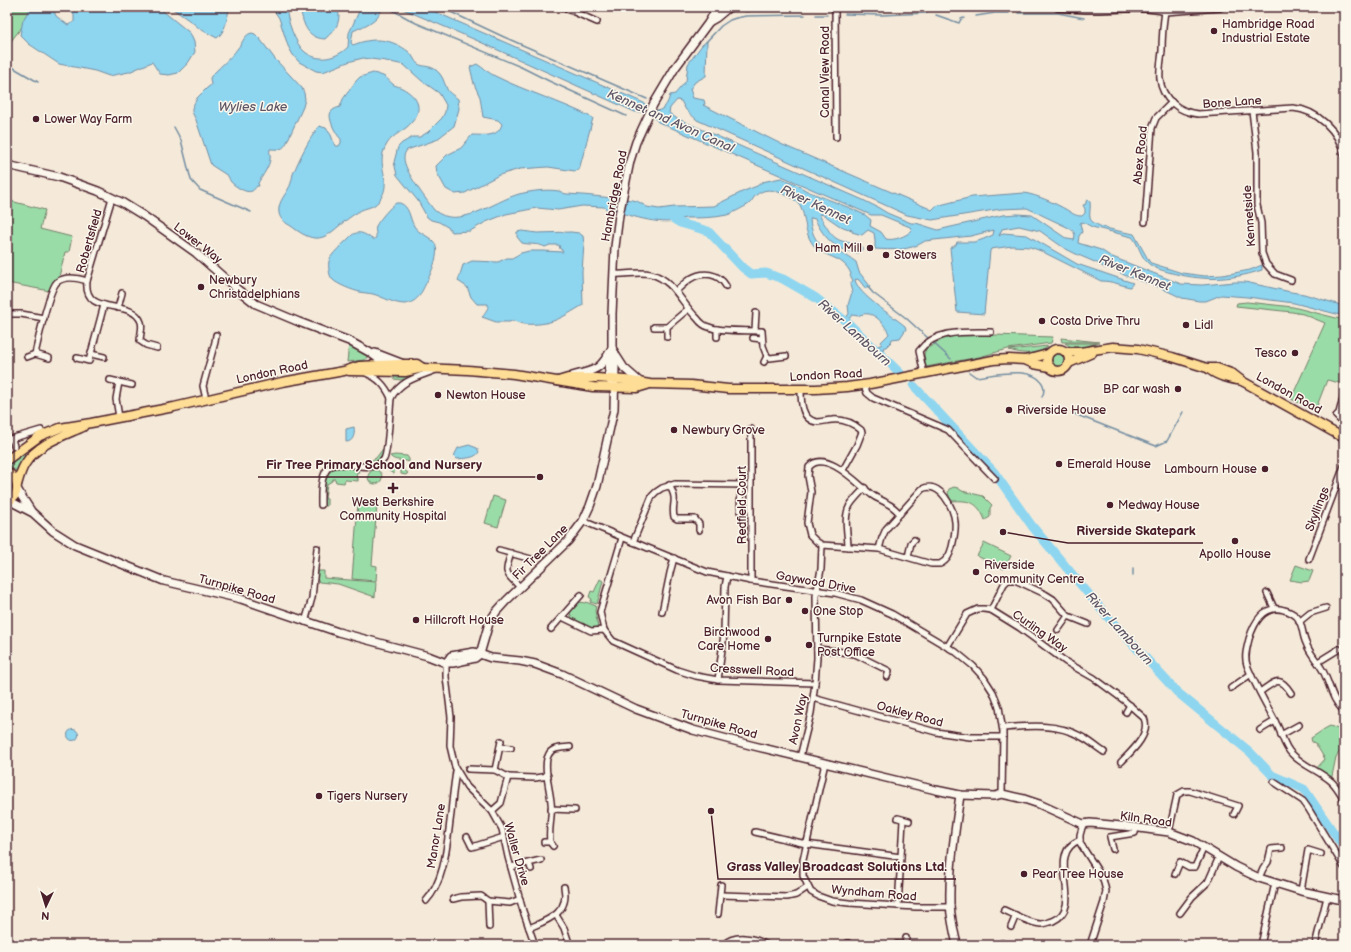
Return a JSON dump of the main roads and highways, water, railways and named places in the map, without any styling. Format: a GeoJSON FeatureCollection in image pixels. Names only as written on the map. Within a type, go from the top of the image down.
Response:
{"type":"FeatureCollection","features":[{"type":"Feature","properties":{"kind":"main road","name":"London Road"},"geometry":{"type":"LineString","coordinates":[[1066,352],[1080,352],[1113,347],[1138,350],[1166,356],[1206,368],[1213,373],[1232,380],[1242,381],[1344,438]]}},
{"type":"Feature","properties":{"kind":"main road"},"geometry":{"type":"LineString","coordinates":[[1056,349],[1066,352],[1069,357],[1067,367],[1056,371],[1050,367],[1047,361],[1048,354],[1056,349]]}},
{"type":"Feature","properties":{"kind":"main road","name":"London Road"},"geometry":{"type":"LineString","coordinates":[[1069,363],[1097,350]]}},
{"type":"Feature","properties":{"kind":"main road","name":"London Road"},"geometry":{"type":"LineString","coordinates":[[1025,360],[1048,354]]}},
{"type":"Feature","properties":{"kind":"main road","name":"London Road"},"geometry":{"type":"LineString","coordinates":[[558,381],[568,378],[613,382],[691,385],[728,389],[842,388],[1009,358],[1025,360],[1034,364],[1050,367]]}},
{"type":"Feature","properties":{"kind":"main road","name":"London Road"},"geometry":{"type":"LineString","coordinates":[[364,369],[386,364],[415,371],[424,368],[494,372],[593,387],[613,382],[636,388],[650,384]]}},
{"type":"Feature","properties":{"kind":"main road","name":"London Road"},"geometry":{"type":"LineString","coordinates":[[91,423],[282,382],[344,371],[401,368]]}},
{"type":"Feature","properties":{"kind":"main road"},"geometry":{"type":"LineString","coordinates":[[7,460],[40,436],[51,431],[72,425],[91,423]]}},
{"type":"Feature","properties":{"kind":"main road"},"geometry":{"type":"LineString","coordinates":[[8,502],[16,494],[24,466],[35,452],[53,441],[91,423]]}},
{"type":"Feature","properties":{"kind":"main road"},"geometry":{"type":"LineString","coordinates":[[7,472],[13,476],[17,487]]}},
{"type":"Feature","properties":{"kind":"water"},"geometry":{"type":"Polygon","coordinates":[[[31,7],[56,7],[54,11],[56,16],[68,25],[74,22],[74,15],[66,7],[124,7],[124,10],[127,11],[133,7],[158,7],[190,33],[194,42],[195,52],[188,63],[178,73],[169,75],[160,74],[152,62],[129,72],[109,76],[95,71],[59,64],[29,44],[20,35],[23,20],[31,7]]]}},
{"type":"Feature","properties":{"kind":"water"},"geometry":{"type":"Polygon","coordinates":[[[170,7],[229,7],[224,28],[217,38],[200,29],[170,7]]]}},
{"type":"Feature","properties":{"kind":"water"},"geometry":{"type":"Polygon","coordinates":[[[270,7],[286,7],[292,31],[301,48],[310,55],[328,58],[339,54],[348,47],[349,33],[361,7],[383,7],[375,19],[353,31],[351,43],[353,45],[360,42],[382,40],[395,44],[409,52],[418,64],[431,67],[440,74],[448,91],[458,99],[459,109],[454,126],[436,140],[407,150],[404,158],[411,177],[421,192],[434,210],[444,216],[465,216],[519,194],[544,190],[554,190],[566,194],[632,200],[637,201],[647,207],[659,209],[714,206],[757,186],[762,182],[781,178],[794,183],[807,191],[865,215],[871,220],[870,226],[881,232],[886,239],[900,238],[912,230],[910,227],[881,215],[871,215],[658,122],[648,114],[635,112],[478,41],[398,7],[424,7],[644,103],[657,111],[664,107],[670,95],[675,94],[686,81],[688,64],[702,45],[707,41],[706,76],[695,82],[690,89],[693,98],[704,100],[705,104],[703,105],[783,145],[932,210],[936,206],[972,197],[1024,193],[1046,200],[1074,214],[1082,216],[1085,213],[1083,205],[1086,204],[1086,201],[1088,200],[1090,202],[1090,218],[1092,221],[1103,227],[1134,234],[1151,263],[1182,273],[1205,276],[1223,275],[1250,270],[1262,265],[1262,270],[1250,274],[1226,278],[1192,277],[1168,272],[1150,265],[1143,257],[1132,237],[1092,227],[1083,222],[1080,223],[1082,232],[1079,236],[1078,243],[1101,250],[1110,256],[1181,284],[1202,285],[1245,282],[1304,294],[1344,306],[1344,316],[1294,303],[1247,297],[1221,295],[1206,301],[1182,298],[1159,287],[1124,275],[1112,268],[1105,268],[1064,248],[1040,231],[1019,226],[1002,229],[999,236],[1003,233],[1027,235],[1077,264],[1133,283],[1130,287],[1112,282],[1101,281],[1030,247],[1012,246],[991,249],[984,314],[957,312],[950,248],[956,245],[957,242],[974,242],[984,239],[993,235],[994,230],[971,236],[925,241],[914,247],[894,250],[875,249],[874,233],[868,230],[862,235],[852,232],[852,230],[840,226],[824,215],[819,214],[829,231],[836,238],[843,241],[859,243],[862,250],[859,251],[859,253],[844,250],[832,243],[815,219],[811,218],[812,231],[816,239],[826,248],[840,253],[856,262],[859,272],[870,286],[866,289],[859,280],[856,279],[855,280],[858,286],[869,299],[905,326],[906,329],[900,338],[892,339],[883,350],[878,346],[882,344],[881,342],[889,334],[881,321],[873,315],[868,314],[858,316],[852,315],[849,319],[847,316],[849,314],[848,305],[852,292],[850,285],[853,280],[847,268],[843,263],[816,248],[809,239],[800,205],[790,197],[775,191],[768,190],[758,193],[749,204],[729,214],[717,217],[685,218],[668,222],[648,220],[611,210],[609,211],[604,207],[582,206],[558,210],[537,208],[506,214],[486,222],[470,231],[452,232],[449,228],[439,222],[431,220],[427,217],[418,201],[397,175],[394,162],[398,147],[402,143],[413,137],[420,137],[428,132],[442,118],[446,105],[439,93],[422,81],[404,65],[386,61],[363,58],[323,72],[316,71],[299,62],[293,55],[288,46],[279,18],[270,7]],[[677,100],[670,108],[669,113],[676,118],[863,200],[887,213],[911,223],[916,223],[938,230],[1003,215],[1032,215],[1067,239],[1074,240],[1075,238],[1075,234],[1071,229],[1027,208],[1001,209],[932,220],[907,215],[697,120],[686,110],[681,101],[677,100]]]}},
{"type":"Feature","properties":{"kind":"water"},"geometry":{"type":"Polygon","coordinates":[[[300,7],[338,7],[339,17],[333,32],[325,39],[314,36],[310,33],[306,29],[302,19],[300,7]]]}},
{"type":"Feature","properties":{"kind":"water","name":"Wylies Lake"},"geometry":{"type":"Polygon","coordinates":[[[252,33],[260,39],[275,59],[302,88],[305,99],[303,107],[286,144],[281,149],[270,149],[270,162],[266,171],[258,183],[259,186],[250,192],[244,191],[238,187],[231,182],[228,176],[211,165],[192,112],[192,108],[197,98],[211,85],[210,78],[212,75],[238,48],[244,39],[252,33]]]}},
{"type":"Feature","properties":{"kind":"water"},"geometry":{"type":"Polygon","coordinates":[[[477,64],[493,75],[507,82],[593,118],[579,170],[575,171],[548,167],[520,169],[499,175],[465,193],[455,194],[446,189],[437,173],[436,166],[447,155],[461,148],[472,135],[494,134],[502,124],[498,120],[483,117],[480,97],[474,84],[470,67],[477,64]]]}},
{"type":"Feature","properties":{"kind":"water"},"geometry":{"type":"Polygon","coordinates":[[[373,73],[385,77],[394,85],[407,91],[415,99],[418,107],[416,117],[406,128],[387,144],[383,152],[382,159],[385,186],[383,193],[376,204],[358,212],[326,236],[312,238],[302,234],[284,221],[279,213],[283,197],[290,187],[293,174],[301,155],[319,126],[326,128],[331,135],[335,146],[339,146],[341,139],[333,126],[330,114],[334,109],[340,107],[343,99],[360,77],[373,73]]]}},
{"type":"Feature","properties":{"kind":"water"},"geometry":{"type":"Polygon","coordinates":[[[396,203],[400,203],[406,207],[414,226],[418,231],[432,240],[436,247],[433,268],[420,295],[414,301],[405,304],[393,302],[373,294],[357,291],[341,285],[332,279],[329,268],[330,258],[352,235],[360,233],[375,239],[377,223],[396,203]]]}},
{"type":"Feature","properties":{"kind":"water"},"geometry":{"type":"Polygon","coordinates":[[[522,231],[537,233],[571,232],[579,233],[583,236],[583,305],[562,317],[542,324],[524,324],[511,321],[496,322],[482,317],[488,308],[488,304],[477,304],[471,297],[467,287],[458,281],[463,265],[472,261],[498,262],[529,251],[563,252],[559,245],[550,245],[545,247],[522,243],[517,237],[517,232],[522,231]]]}},
{"type":"Feature","properties":{"kind":"water"},"geometry":{"type":"Polygon","coordinates":[[[354,427],[352,439],[349,442],[346,442],[346,429],[354,427]]]}},
{"type":"Feature","properties":{"kind":"water"},"geometry":{"type":"Polygon","coordinates":[[[469,445],[477,448],[479,452],[475,456],[457,459],[454,456],[458,448],[469,445]]]}},
{"type":"Feature","properties":{"kind":"water"},"geometry":{"type":"Polygon","coordinates":[[[73,729],[77,731],[79,735],[77,739],[73,741],[69,739],[67,735],[69,731],[73,729]]]}},
{"type":"Feature","properties":{"kind":"waterway"},"geometry":{"type":"LineString","coordinates":[[387,7],[416,23],[521,67],[626,116]]}},
{"type":"Feature","properties":{"kind":"waterway","name":"Kennet and Avon Canal"},"geometry":{"type":"LineString","coordinates":[[440,7],[504,37],[647,99]]}},
{"type":"Feature","properties":{"kind":"waterway"},"geometry":{"type":"LineString","coordinates":[[845,14],[882,15],[927,13]]}},
{"type":"Feature","properties":{"kind":"waterway"},"geometry":{"type":"LineString","coordinates":[[976,16],[995,13],[1009,13]]}},
{"type":"Feature","properties":{"kind":"waterway"},"geometry":{"type":"LineString","coordinates":[[1018,13],[1058,13],[1084,18]]}},
{"type":"Feature","properties":{"kind":"waterway"},"geometry":{"type":"LineString","coordinates":[[706,42],[721,26],[736,18],[746,16],[805,15]]}},
{"type":"Feature","properties":{"kind":"waterway"},"geometry":{"type":"LineString","coordinates":[[816,15],[827,15]]}},
{"type":"Feature","properties":{"kind":"waterway"},"geometry":{"type":"LineString","coordinates":[[936,15],[959,23],[961,19],[964,18]]}},
{"type":"Feature","properties":{"kind":"waterway"},"geometry":{"type":"LineString","coordinates":[[7,64],[38,82]]}},
{"type":"Feature","properties":{"kind":"waterway"},"geometry":{"type":"LineString","coordinates":[[174,127],[181,140],[191,180],[200,190],[251,212]]}},
{"type":"Feature","properties":{"kind":"waterway","name":"River Lambourn"},"geometry":{"type":"LineString","coordinates":[[667,215],[680,223],[708,231],[743,268],[751,274],[766,273],[783,279],[816,298],[848,323],[900,373]]}},
{"type":"Feature","properties":{"kind":"waterway"},"geometry":{"type":"LineString","coordinates":[[867,286],[873,293],[906,318],[951,359]]}},
{"type":"Feature","properties":{"kind":"waterway"},"geometry":{"type":"LineString","coordinates":[[969,372],[976,377],[1003,373],[1023,373],[1031,375],[1038,379],[1043,385],[1044,391],[1042,397]]}},
{"type":"Feature","properties":{"kind":"waterway","name":"River Lambourn"},"geometry":{"type":"LineString","coordinates":[[914,386],[994,472],[1032,526],[1106,615],[1177,692],[1250,752],[1272,775],[1304,789],[1344,848]]}},
{"type":"Feature","properties":{"kind":"waterway"},"geometry":{"type":"LineString","coordinates":[[1072,413],[1156,446],[1167,441],[1183,412]]}},
{"type":"Feature","properties":{"kind":"waterway"},"geometry":{"type":"LineString","coordinates":[[1133,568],[1133,575]]}},
{"type":"Feature","properties":{"kind":"place","name":"Hambridge Road Industrial Estate"},"geometry":{"type":"Point","coordinates":[1214,31]}},
{"type":"Feature","properties":{"kind":"place","name":"Lower Way Farm"},"geometry":{"type":"Point","coordinates":[36,119]}},
{"type":"Feature","properties":{"kind":"place","name":"Ham Mill"},"geometry":{"type":"Point","coordinates":[870,248]}},
{"type":"Feature","properties":{"kind":"place","name":"Stowers"},"geometry":{"type":"Point","coordinates":[886,255]}},
{"type":"Feature","properties":{"kind":"place","name":"Newbury Christadelphians"},"geometry":{"type":"Point","coordinates":[201,287]}},
{"type":"Feature","properties":{"kind":"place","name":"Costa Drive Thru"},"geometry":{"type":"Point","coordinates":[1042,321]}},
{"type":"Feature","properties":{"kind":"place","name":"Lidl"},"geometry":{"type":"Point","coordinates":[1186,325]}},
{"type":"Feature","properties":{"kind":"place","name":"Tesco"},"geometry":{"type":"Point","coordinates":[1295,353]}},
{"type":"Feature","properties":{"kind":"place","name":"BP car wash"},"geometry":{"type":"Point","coordinates":[1178,389]}},
{"type":"Feature","properties":{"kind":"place","name":"Newton House"},"geometry":{"type":"Point","coordinates":[438,395]}},
{"type":"Feature","properties":{"kind":"place","name":"Riverside House"},"geometry":{"type":"Point","coordinates":[1009,410]}},
{"type":"Feature","properties":{"kind":"place","name":"Newbury Grove"},"geometry":{"type":"Point","coordinates":[674,430]}},
{"type":"Feature","properties":{"kind":"place","name":"Emerald House"},"geometry":{"type":"Point","coordinates":[1059,464]}},
{"type":"Feature","properties":{"kind":"place","name":"Lambourn House"},"geometry":{"type":"Point","coordinates":[1265,469]}},
{"type":"Feature","properties":{"kind":"place","name":"Fir Tree Primary School and Nursery"},"geometry":{"type":"Point","coordinates":[540,477]}},
{"type":"Feature","properties":{"kind":"place","name":"West Berkshire Community Hospital"},"geometry":{"type":"Point","coordinates":[393,488]}},
{"type":"Feature","properties":{"kind":"place","name":"Medway House"},"geometry":{"type":"Point","coordinates":[1110,505]}},
{"type":"Feature","properties":{"kind":"place","name":"Riverside Skatepark"},"geometry":{"type":"Point","coordinates":[1003,532]}},
{"type":"Feature","properties":{"kind":"place","name":"Apollo House"},"geometry":{"type":"Point","coordinates":[1235,541]}},
{"type":"Feature","properties":{"kind":"place","name":"Riverside Community Centre"},"geometry":{"type":"Point","coordinates":[976,572]}},
{"type":"Feature","properties":{"kind":"place","name":"Avon Fish Bar"},"geometry":{"type":"Point","coordinates":[789,600]}},
{"type":"Feature","properties":{"kind":"place","name":"One Stop"},"geometry":{"type":"Point","coordinates":[805,611]}},
{"type":"Feature","properties":{"kind":"place","name":"Hillcroft House"},"geometry":{"type":"Point","coordinates":[416,620]}},
{"type":"Feature","properties":{"kind":"place","name":"Birchwood Care Home"},"geometry":{"type":"Point","coordinates":[768,639]}},
{"type":"Feature","properties":{"kind":"place","name":"Turnpike Estate Post Office"},"geometry":{"type":"Point","coordinates":[809,645]}},
{"type":"Feature","properties":{"kind":"place","name":"Tigers Nursery"},"geometry":{"type":"Point","coordinates":[319,796]}},
{"type":"Feature","properties":{"kind":"place","name":"Grass Valley Broadcast Solutions Ltd."},"geometry":{"type":"Point","coordinates":[711,811]}},
{"type":"Feature","properties":{"kind":"place","name":"Pear Tree House"},"geometry":{"type":"Point","coordinates":[1024,874]}},
{"type":"Feature","properties":{"kind":"water label","name":"River Kennet"},"geometry":{"type":"Point","coordinates":[816,204]}},
{"type":"Feature","properties":{"kind":"water label","name":"River Kennet"},"geometry":{"type":"Point","coordinates":[1135,272]}}]}
